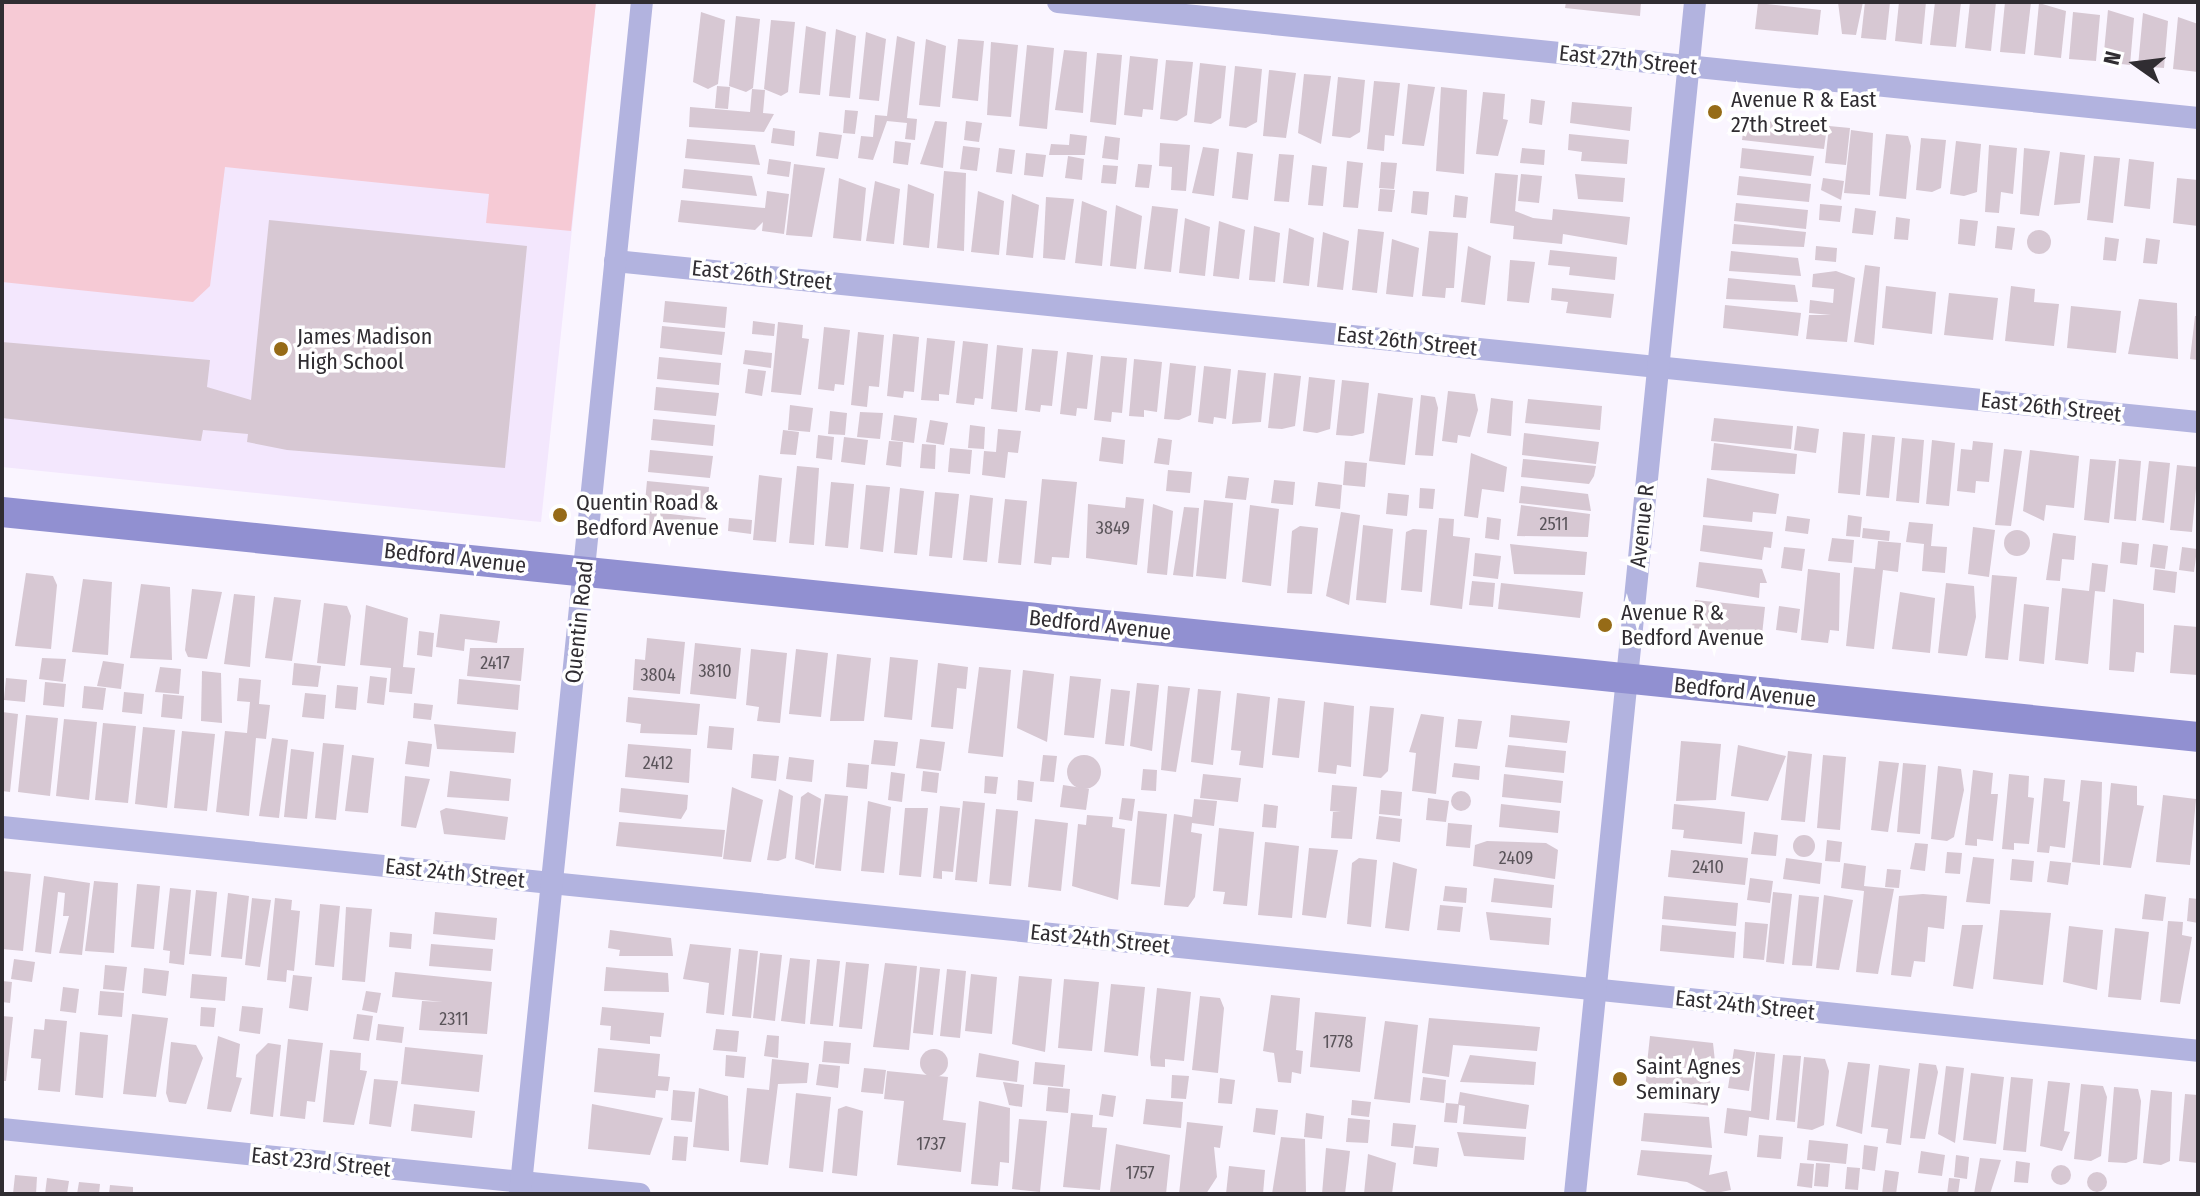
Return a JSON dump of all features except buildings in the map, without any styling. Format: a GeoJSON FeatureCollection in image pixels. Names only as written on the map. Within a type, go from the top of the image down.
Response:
{"type":"FeatureCollection","features":[{"type":"Feature","properties":{"kind":"main road","name":"Bedford Avenue"},"geometry":{"type":"LineString","coordinates":[[2,512],[2198,737]]}},
{"type":"Feature","properties":{"kind":"street","name":"Quentin Road"},"geometry":{"type":"LineString","coordinates":[[521,1188],[642,2]]}},
{"type":"Feature","properties":{"kind":"street","name":"East 27th Street"},"geometry":{"type":"LineString","coordinates":[[1058,2],[2198,118]]}},
{"type":"Feature","properties":{"kind":"street","name":"Avenue R"},"geometry":{"type":"LineString","coordinates":[[1575,1194],[1695,2]]}},
{"type":"Feature","properties":{"kind":"street","name":"East 26th Street"},"geometry":{"type":"LineString","coordinates":[[615,261],[2198,422]]}},
{"type":"Feature","properties":{"kind":"street","name":"East 24th Street"},"geometry":{"type":"LineString","coordinates":[[2,827],[2198,1051]]}},
{"type":"Feature","properties":{"kind":"street","name":"East 23rd Street"},"geometry":{"type":"LineString","coordinates":[[2,1129],[521,1188],[640,1194]]}},
{"type":"Feature","properties":{"kind":"shaded area","name":"James Madison High School"},"geometry":{"type":"Polygon","coordinates":[[[2,2],[596,2],[541,522],[2,467],[2,2]]]}},
{"type":"Feature","properties":{"kind":"shaded area"},"geometry":{"type":"Polygon","coordinates":[[[2,2],[596,2],[571,231],[486,223],[489,194],[225,167],[210,286],[193,302],[2,282],[2,2]]]}},
{"type":"Feature","properties":{"kind":"place","name":"Avenue R & East 27th Street"},"geometry":{"type":"Point","coordinates":[1715,112]}},
{"type":"Feature","properties":{"kind":"place","name":"James Madison High School"},"geometry":{"type":"Point","coordinates":[281,349]}},
{"type":"Feature","properties":{"kind":"place","name":"Quentin Road & Bedford Avenue"},"geometry":{"type":"Point","coordinates":[560,515]}},
{"type":"Feature","properties":{"kind":"place","name":"Avenue R & Bedford Avenue"},"geometry":{"type":"Point","coordinates":[1605,625]}},
{"type":"Feature","properties":{"kind":"place","name":"Saint Agnes Seminary"},"geometry":{"type":"Point","coordinates":[1620,1079]}}]}
